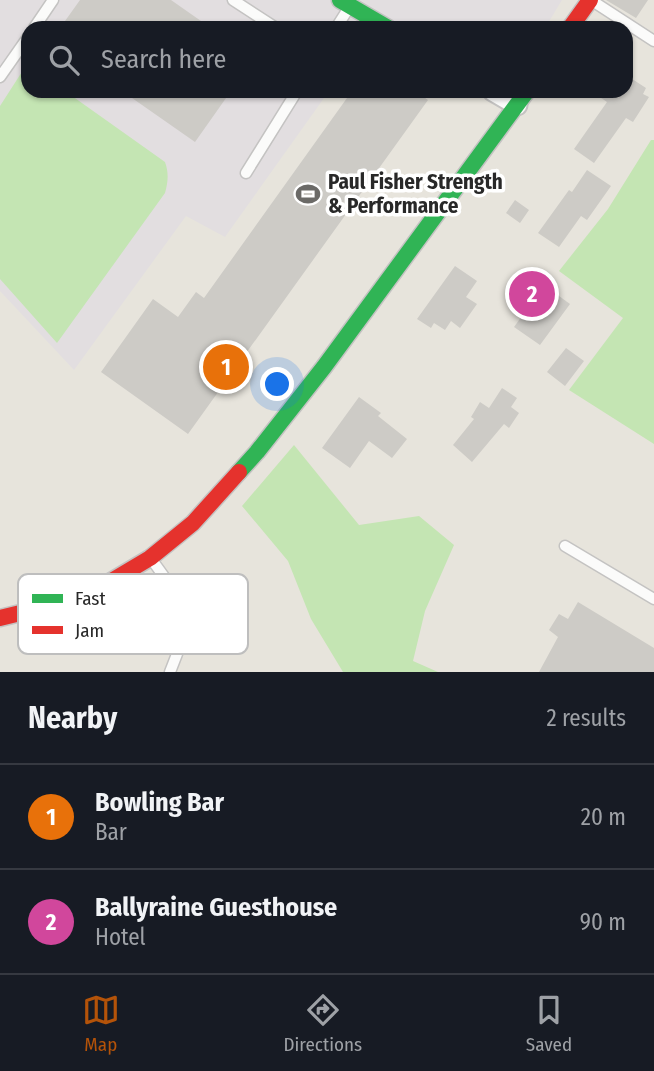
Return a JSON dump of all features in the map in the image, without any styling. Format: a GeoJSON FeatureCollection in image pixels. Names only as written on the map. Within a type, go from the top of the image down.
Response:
{"type":"FeatureCollection","features":[{"type":"Feature","properties":{"kind":"main road"},"geometry":{"type":"LineString","coordinates":[[575,21],[590,0]]}},
{"type":"Feature","properties":{"kind":"main road"},"geometry":{"type":"LineString","coordinates":[[345,3],[376,21]]}},
{"type":"Feature","properties":{"kind":"main road"},"geometry":{"type":"LineString","coordinates":[[123,574],[150,558],[193,523],[257,452],[324,367],[522,98]]}},
{"type":"Feature","properties":{"kind":"main road"},"geometry":{"type":"LineString","coordinates":[[0,618],[18,614]]}},
{"type":"Feature","properties":{"kind":"lane"},"geometry":{"type":"LineString","coordinates":[[39,21],[53,0]]}},
{"type":"Feature","properties":{"kind":"lane"},"geometry":{"type":"LineString","coordinates":[[233,0],[265,21]]}},
{"type":"Feature","properties":{"kind":"lane"},"geometry":{"type":"LineString","coordinates":[[590,0],[623,21]]}},
{"type":"Feature","properties":{"kind":"lane"},"geometry":{"type":"LineString","coordinates":[[339,21],[345,3]]}},
{"type":"Feature","properties":{"kind":"lane"},"geometry":{"type":"LineString","coordinates":[[633,28],[654,41]]}},
{"type":"Feature","properties":{"kind":"lane"},"geometry":{"type":"LineString","coordinates":[[0,77],[21,47]]}},
{"type":"Feature","properties":{"kind":"lane"},"geometry":{"type":"LineString","coordinates":[[246,173],[293,98]]}},
{"type":"Feature","properties":{"kind":"lane"},"geometry":{"type":"LineString","coordinates":[[565,546],[654,599]]}},
{"type":"Feature","properties":{"kind":"lane"},"geometry":{"type":"LineString","coordinates":[[150,558],[162,574]]}},
{"type":"Feature","properties":{"kind":"lane"},"geometry":{"type":"LineString","coordinates":[[170,672],[177,654]]}},
{"type":"Feature","properties":{"kind":"shaded area"},"geometry":{"type":"Polygon","coordinates":[[[0,0],[562,0],[549,21],[21,21],[21,98],[324,98],[225,237],[186,216],[74,370],[0,291],[0,0]]]}},
{"type":"Feature","properties":{"kind":"green space"},"geometry":{"type":"Polygon","coordinates":[[[21,73],[21,98],[75,98],[165,162],[168,174],[165,193],[57,343],[0,279],[0,106],[21,73]]]}},
{"type":"Feature","properties":{"kind":"green space"},"geometry":{"type":"Polygon","coordinates":[[[651,140],[654,140],[654,444],[569,390],[623,318],[559,271],[608,209],[651,140]]]}},
{"type":"Feature","properties":{"kind":"green space"},"geometry":{"type":"Polygon","coordinates":[[[294,445],[359,525],[419,516],[454,545],[425,611],[413,661],[438,672],[343,672],[311,619],[288,561],[242,506],[294,445]]]}},
{"type":"Feature","properties":{"kind":"building"},"geometry":{"type":"Polygon","coordinates":[[[80,0],[171,0],[201,21],[65,21],[80,0]]]}},
{"type":"Feature","properties":{"kind":"building"},"geometry":{"type":"Polygon","coordinates":[[[606,0],[648,0],[636,18],[606,0]]]}},
{"type":"Feature","properties":{"kind":"building"},"geometry":{"type":"Polygon","coordinates":[[[633,80],[646,88],[643,94],[649,97],[633,122],[626,118],[594,163],[574,149],[607,102],[601,98],[633,98],[633,80]]]}},
{"type":"Feature","properties":{"kind":"building"},"geometry":{"type":"Polygon","coordinates":[[[132,98],[226,98],[195,142],[132,98]]]}},
{"type":"Feature","properties":{"kind":"building"},"geometry":{"type":"Polygon","coordinates":[[[347,98],[428,100],[188,434],[101,372],[153,299],[178,317],[196,292],[204,298],[347,98]]]}},
{"type":"Feature","properties":{"kind":"building"},"geometry":{"type":"Polygon","coordinates":[[[587,170],[611,186],[587,220],[581,216],[559,247],[538,233],[587,170]]]}},
{"type":"Feature","properties":{"kind":"building"},"geometry":{"type":"Polygon","coordinates":[[[515,200],[529,210],[520,223],[506,213],[515,200]]]}},
{"type":"Feature","properties":{"kind":"building"},"geometry":{"type":"Polygon","coordinates":[[[455,266],[477,281],[466,297],[477,304],[460,328],[451,321],[445,330],[434,323],[431,328],[417,319],[455,266]]]}},
{"type":"Feature","properties":{"kind":"building"},"geometry":{"type":"Polygon","coordinates":[[[537,280],[570,304],[540,345],[514,327],[532,302],[525,297],[537,280]]]}},
{"type":"Feature","properties":{"kind":"building"},"geometry":{"type":"Polygon","coordinates":[[[566,348],[584,361],[565,386],[547,372],[566,348]]]}},
{"type":"Feature","properties":{"kind":"building"},"geometry":{"type":"Polygon","coordinates":[[[502,388],[517,398],[511,407],[519,413],[509,428],[504,424],[472,462],[453,445],[474,419],[471,417],[480,402],[489,408],[502,388]]]}},
{"type":"Feature","properties":{"kind":"building"},"geometry":{"type":"Polygon","coordinates":[[[359,397],[381,413],[378,416],[407,439],[392,458],[369,441],[350,468],[322,448],[359,397]]]}},
{"type":"Feature","properties":{"kind":"building"},"geometry":{"type":"Polygon","coordinates":[[[578,602],[654,648],[654,672],[539,672],[558,637],[549,630],[559,614],[568,619],[578,602]]]}},
{"type":"Feature","properties":{"kind":"traffic: fast"},"geometry":{"type":"LineString","coordinates":[[340,0],[376,21]]}},
{"type":"Feature","properties":{"kind":"traffic: fast"},"geometry":{"type":"LineString","coordinates":[[239,472],[324,367],[522,98]]}},
{"type":"Feature","properties":{"kind":"traffic: jam"},"geometry":{"type":"LineString","coordinates":[[575,21],[590,0]]}},
{"type":"Feature","properties":{"kind":"traffic: jam"},"geometry":{"type":"LineString","coordinates":[[123,574],[150,558],[193,523],[239,472]]}},
{"type":"Feature","properties":{"kind":"traffic: jam"},"geometry":{"type":"LineString","coordinates":[[0,618],[18,614]]}},
{"type":"Feature","properties":{"kind":"place","name":"Paul Fisher Strength & Performance"},"geometry":{"type":"Point","coordinates":[308,194]}},
{"type":"Feature","properties":{"kind":"place","name":"Ballyraine Guesthouse"},"geometry":{"type":"Point","coordinates":[532,294]}},
{"type":"Feature","properties":{"kind":"place","name":"Bowling Bar"},"geometry":{"type":"Point","coordinates":[226,367]}}]}
